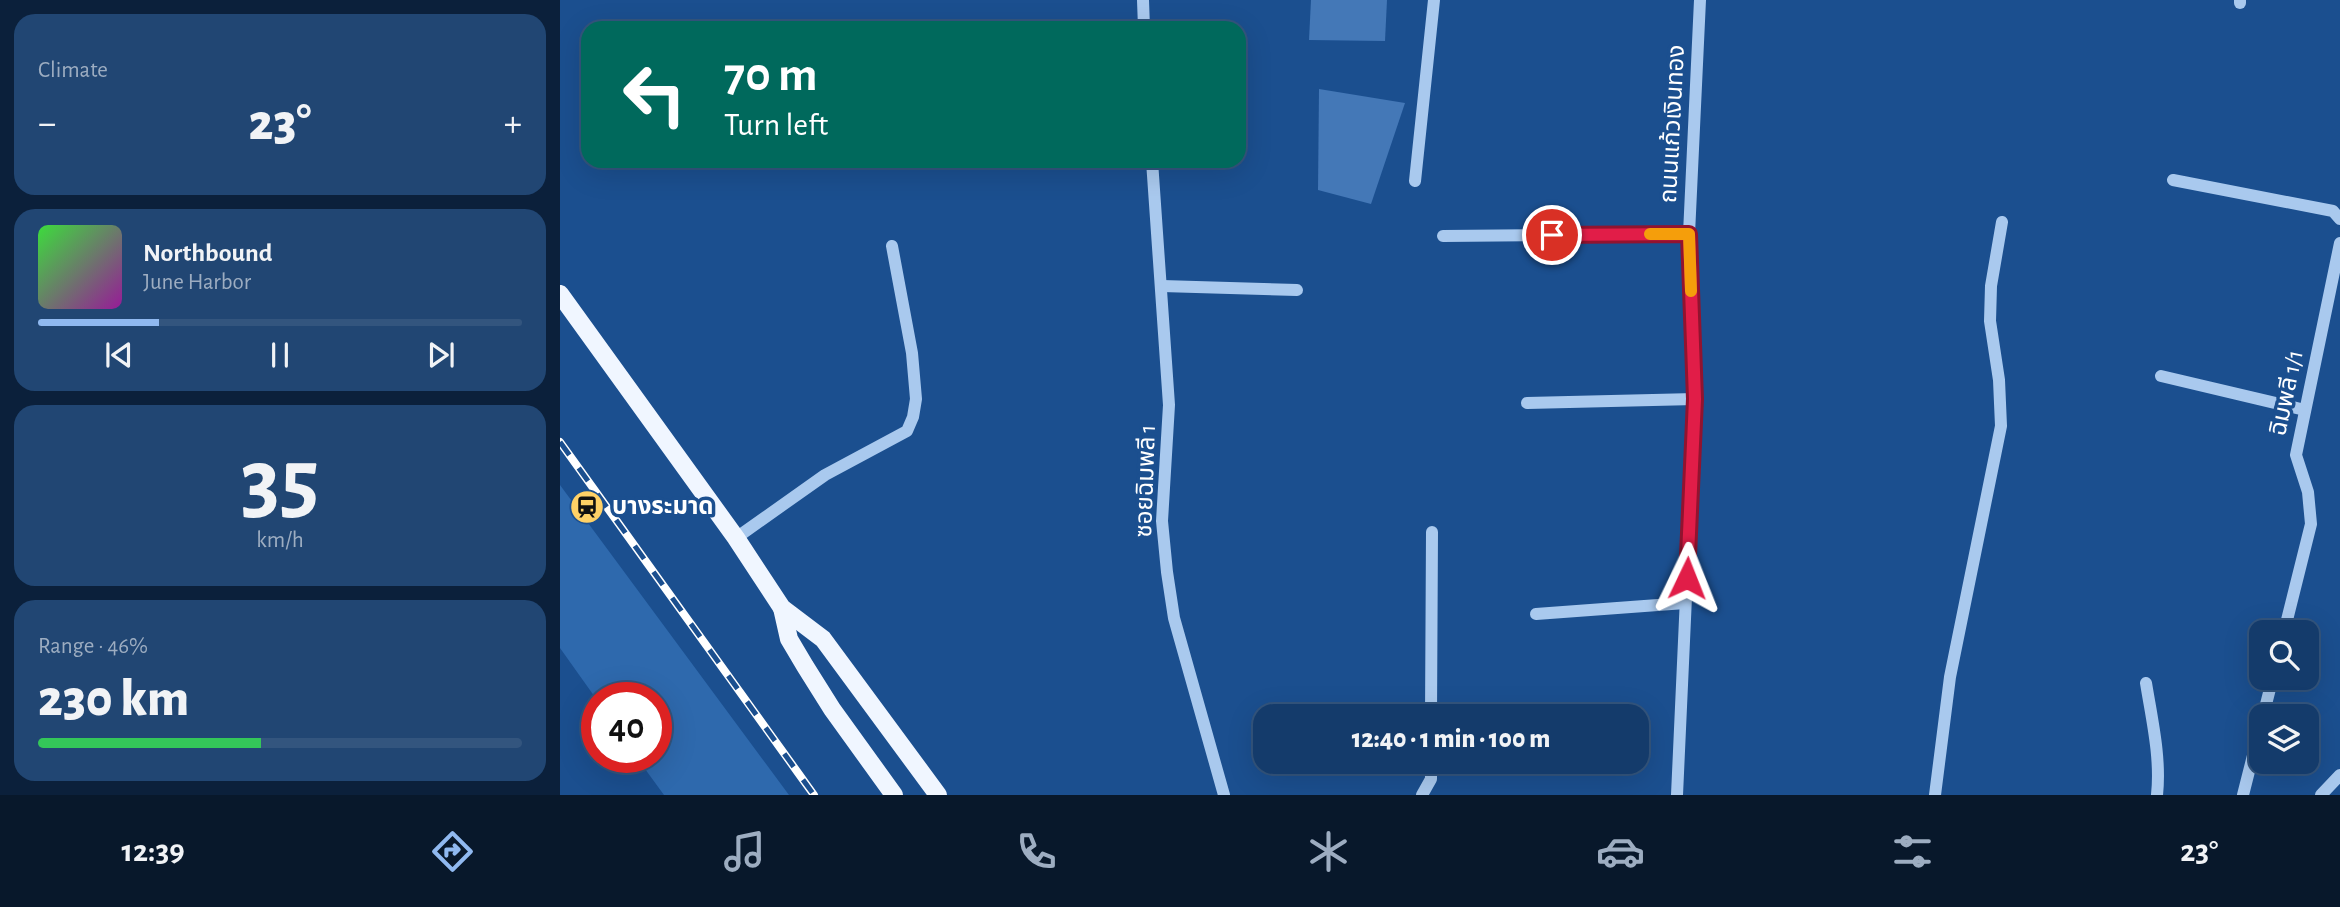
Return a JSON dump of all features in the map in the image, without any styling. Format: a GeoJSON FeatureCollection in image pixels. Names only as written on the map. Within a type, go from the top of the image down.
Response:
{"type":"FeatureCollection","features":[{"type":"Feature","properties":{"kind":"main road"},"geometry":{"type":"LineString","coordinates":[[560,294],[736,538],[782,608],[823,639],[938,795]]}},
{"type":"Feature","properties":{"kind":"main road"},"geometry":{"type":"LineString","coordinates":[[782,608],[789,639],[805,666],[832,709],[894,795]]}},
{"type":"Feature","properties":{"kind":"street"},"geometry":{"type":"LineString","coordinates":[[1143,0],[1144,21]]}},
{"type":"Feature","properties":{"kind":"street"},"geometry":{"type":"LineString","coordinates":[[1415,181],[1434,0]]}},
{"type":"Feature","properties":{"kind":"street","name":"ถนนแก้วเงินทอง"},"geometry":{"type":"LineString","coordinates":[[1677,795],[1695,399],[1689,234],[1700,0]]}},
{"type":"Feature","properties":{"kind":"street","name":"ซอยฉิมพลี 1"},"geometry":{"type":"LineString","coordinates":[[1153,168],[1169,405],[1162,521],[1167,572],[1174,618],[1224,795]]}},
{"type":"Feature","properties":{"kind":"street"},"geometry":{"type":"LineString","coordinates":[[2173,180],[2333,211],[2340,219]]}},
{"type":"Feature","properties":{"kind":"street"},"geometry":{"type":"LineString","coordinates":[[1935,795],[1950,677],[2001,426],[1999,380],[1990,321],[1991,286],[2002,222]]}},
{"type":"Feature","properties":{"kind":"street"},"geometry":{"type":"LineString","coordinates":[[1443,236],[1689,234]]}},
{"type":"Feature","properties":{"kind":"street","name":"ฉิมพลี 1/1"},"geometry":{"type":"LineString","coordinates":[[2287,620],[2311,524],[2308,492],[2296,456],[2340,243]]}},
{"type":"Feature","properties":{"kind":"street"},"geometry":{"type":"LineString","coordinates":[[736,538],[825,475],[907,431],[914,418],[916,399],[912,353],[891,246]]}},
{"type":"Feature","properties":{"kind":"street"},"geometry":{"type":"LineString","coordinates":[[1162,286],[1297,289]]}},
{"type":"Feature","properties":{"kind":"street"},"geometry":{"type":"LineString","coordinates":[[2161,376],[2305,410]]}},
{"type":"Feature","properties":{"kind":"street"},"geometry":{"type":"LineString","coordinates":[[1527,403],[1695,399]]}},
{"type":"Feature","properties":{"kind":"street"},"geometry":{"type":"LineString","coordinates":[[1431,704],[1432,532]]}},
{"type":"Feature","properties":{"kind":"street"},"geometry":{"type":"LineString","coordinates":[[1536,614],[1685,603]]}},
{"type":"Feature","properties":{"kind":"street"},"geometry":{"type":"LineString","coordinates":[[2146,683],[2155,743],[2157,795]]}},
{"type":"Feature","properties":{"kind":"street"},"geometry":{"type":"LineString","coordinates":[[1422,795],[1431,774]]}},
{"type":"Feature","properties":{"kind":"street"},"geometry":{"type":"LineString","coordinates":[[2244,795],[2249,774]]}},
{"type":"Feature","properties":{"kind":"street"},"geometry":{"type":"LineString","coordinates":[[2321,795],[2340,775]]}},
{"type":"Feature","properties":{"kind":"shaded area"},"geometry":{"type":"Polygon","coordinates":[[[560,485],[789,795],[664,795],[648,773],[672,773],[672,682],[584,682],[560,648],[560,485]]]}},
{"type":"Feature","properties":{"kind":"building"},"geometry":{"type":"Polygon","coordinates":[[[1311,0],[1387,0],[1385,41],[1309,40],[1311,0]]]}},
{"type":"Feature","properties":{"kind":"building"},"geometry":{"type":"Polygon","coordinates":[[[1319,89],[1405,103],[1371,204],[1318,190],[1319,89]]]}},
{"type":"Feature","properties":{"kind":"railway"},"geometry":{"type":"LineString","coordinates":[[560,442],[814,795]]}},
{"type":"Feature","properties":{"kind":"slow traffic"},"geometry":{"type":"LineString","coordinates":[[1650,234],[1689,234],[1691,291]]}},
{"type":"Feature","properties":{"kind":"place","name":"บางระมาด"},"geometry":{"type":"Point","coordinates":[587,507]}},
{"type":"Feature","properties":{"kind":"route"},"geometry":{"type":"LineString","coordinates":[[1552,235],[1689,234],[1695,399],[1687,578]]}}]}
